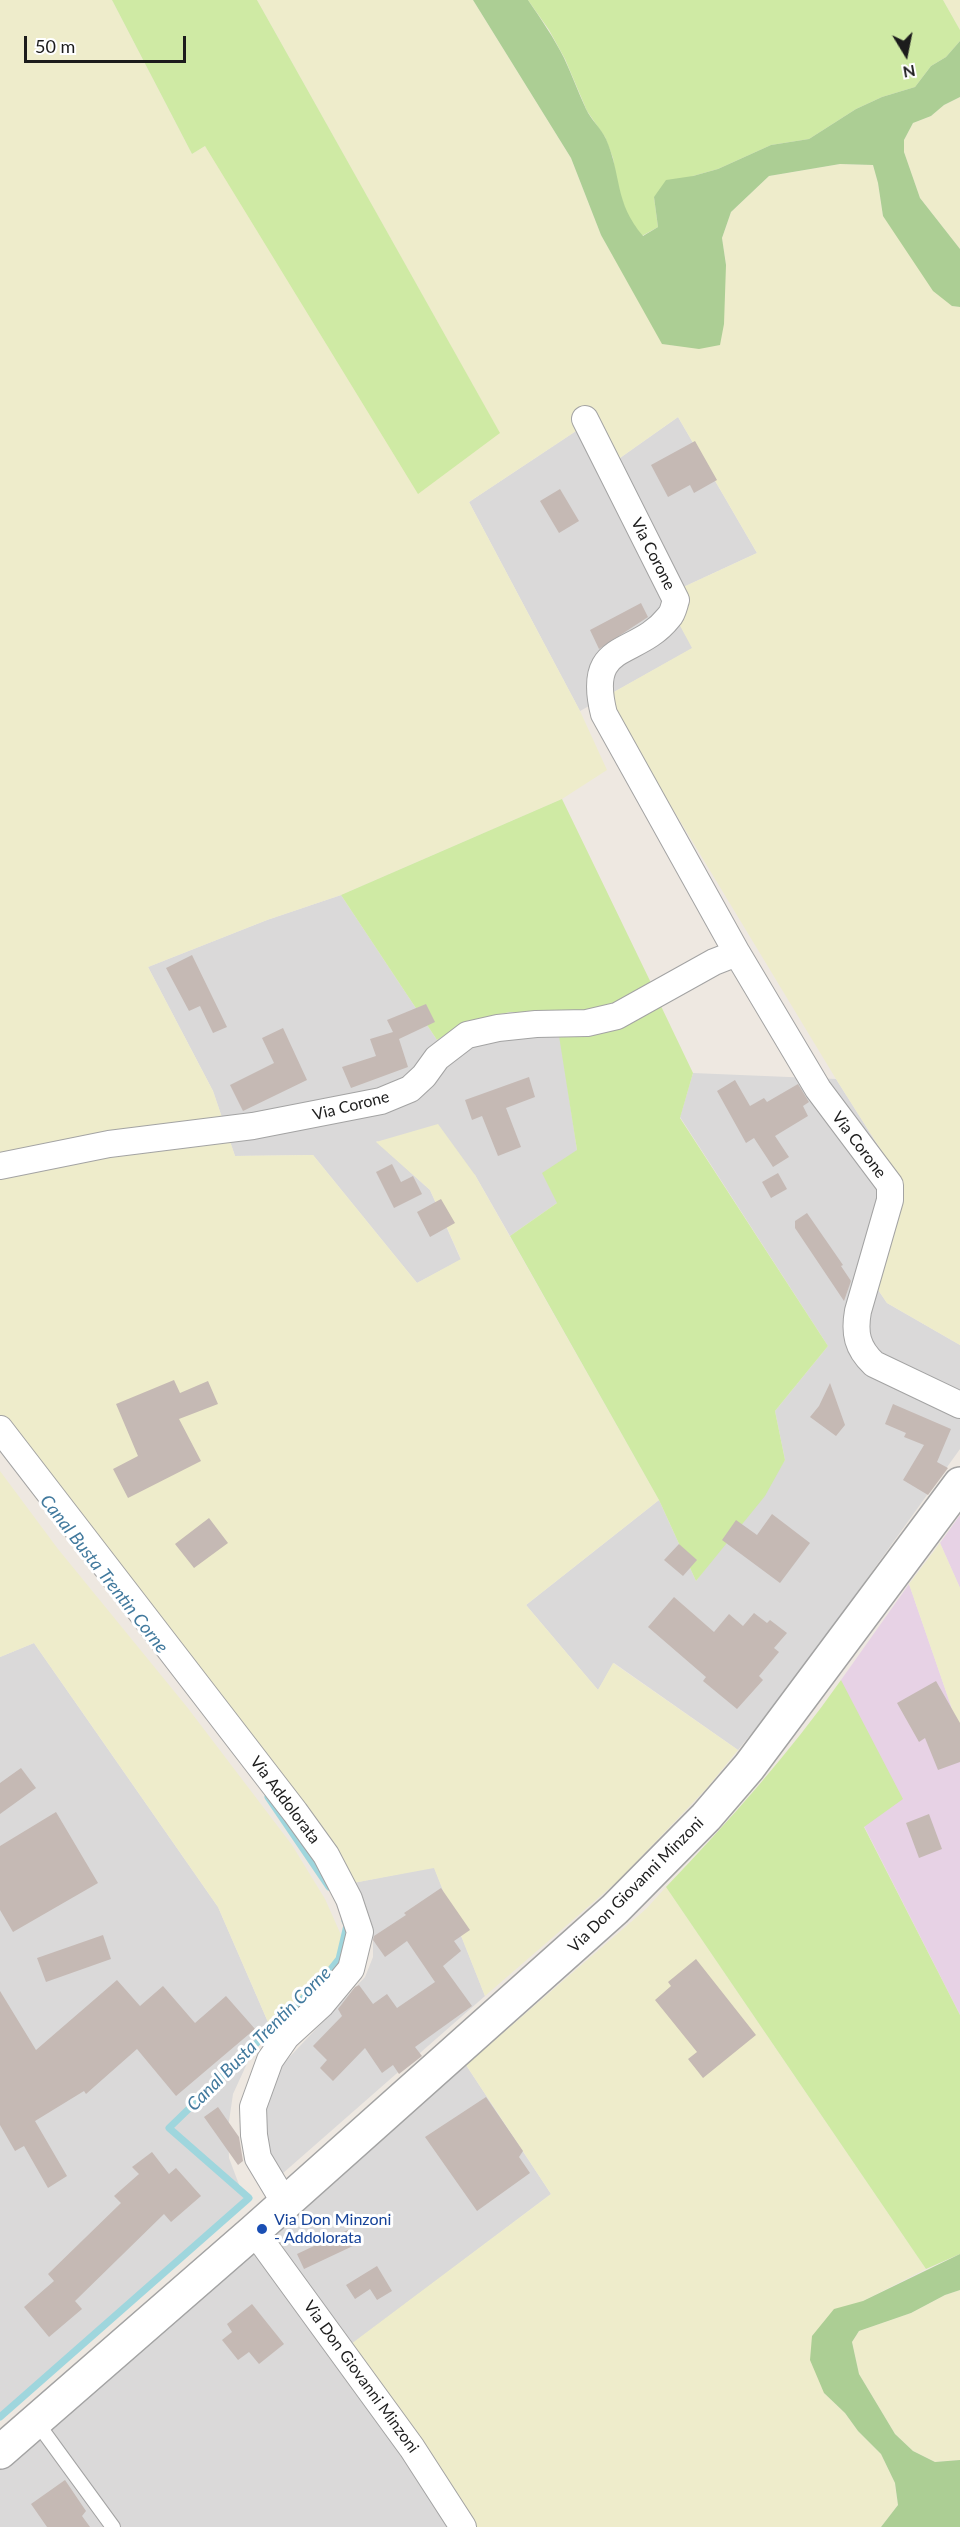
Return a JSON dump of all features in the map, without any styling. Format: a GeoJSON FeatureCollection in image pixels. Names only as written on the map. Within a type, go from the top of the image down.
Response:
{"type":"FeatureCollection","features":[{"type":"Feature","properties":{"kind":"street","name":"Via Corone"},"geometry":{"type":"LineString","coordinates":[[585,419],[676,600],[670,616],[656,629],[608,658],[602,674],[600,696],[604,714],[737,953],[818,1089],[890,1185],[890,1200],[856,1319],[855,1328],[859,1345],[874,1364],[960,1405]]}},
{"type":"Feature","properties":{"kind":"street","name":"Via Corone"},"geometry":{"type":"LineString","coordinates":[[0,1166],[109,1144],[253,1126],[381,1101],[410,1089],[424,1076],[437,1058],[467,1035],[498,1028],[536,1024],[587,1023],[617,1016],[714,962],[737,953]]}},
{"type":"Feature","properties":{"kind":"street","name":"Via Addolorata"},"geometry":{"type":"LineString","coordinates":[[0,1429],[295,1812],[326,1855],[349,1899],[360,1932],[351,1970],[321,2005],[286,2037],[270,2060],[253,2106],[258,2158],[285,2203]]}},
{"type":"Feature","properties":{"kind":"street","name":"Via Don Giovanni Minzoni"},"geometry":{"type":"LineString","coordinates":[[0,2452],[254,2231],[608,1916],[706,1816],[749,1767],[960,1484]]}},
{"type":"Feature","properties":{"kind":"street","name":"Via Don Giovanni Minzoni"},"geometry":{"type":"LineString","coordinates":[[254,2231],[412,2448],[463,2527]]}},
{"type":"Feature","properties":{"kind":"lane"},"geometry":{"type":"LineString","coordinates":[[35,2420],[113,2527]]}},
{"type":"Feature","properties":{"kind":"shaded area"},"geometry":{"type":"Polygon","coordinates":[[[0,0],[112,0],[192,154],[205,146],[499,432],[257,0],[473,0],[571,158],[601,235],[663,344],[678,346],[726,265],[722,238],[731,212],[769,176],[840,164],[873,165],[883,216],[952,306],[960,307],[960,1345],[887,1303],[874,1284],[903,1185],[836,1079],[605,697],[692,648],[664,596],[757,553],[678,417],[603,470],[576,431],[469,502],[580,711],[607,770],[562,799],[341,895],[267,920],[148,967],[213,1091],[235,1156],[313,1155],[417,1283],[461,1259],[430,1190],[376,1142],[438,1124],[475,1175],[659,1500],[526,1605],[598,1690],[613,1663],[738,1750],[707,1788],[619,1880],[485,1996],[434,1868],[353,1883],[0,1416],[0,0]]]}},
{"type":"Feature","properties":{"kind":"shaded area"},"geometry":{"type":"Polygon","coordinates":[[[943,0],[960,0],[960,30],[943,0]]]}},
{"type":"Feature","properties":{"kind":"shaded area"},"geometry":{"type":"Polygon","coordinates":[[[960,97],[960,249],[920,198],[904,152],[904,140],[913,123],[931,116],[944,105],[960,97]]]}},
{"type":"Feature","properties":{"kind":"shaded area"},"geometry":{"type":"Polygon","coordinates":[[[678,417],[757,553],[664,596],[693,648],[580,711],[469,502],[576,431],[603,470],[678,417]]]}},
{"type":"Feature","properties":{"kind":"shaded area"},"geometry":{"type":"Polygon","coordinates":[[[341,895],[437,1040],[467,1021],[510,1012],[586,1014],[609,1030],[560,1037],[577,1150],[557,1203],[510,1236],[475,1175],[376,1141],[430,1190],[461,1260],[417,1283],[313,1155],[235,1156],[213,1091],[148,967],[267,920],[341,895]]]}},
{"type":"Feature","properties":{"kind":"shaded area"},"geometry":{"type":"Polygon","coordinates":[[[693,1073],[836,1079],[903,1185],[874,1284],[887,1303],[960,1345],[960,1449],[785,1693],[738,1750],[614,1663],[598,1690],[526,1605],[659,1500],[696,1581],[785,1460],[775,1411],[828,1346],[680,1117],[693,1073]]]}},
{"type":"Feature","properties":{"kind":"shaded area"},"geometry":{"type":"Polygon","coordinates":[[[0,1471],[58,1549],[187,1707],[292,1845],[325,1899],[341,1935],[342,1949],[337,1959],[271,2029],[218,1907],[34,1643],[0,1657],[0,1471]]]}},
{"type":"Feature","properties":{"kind":"shaded area"},"geometry":{"type":"Polygon","coordinates":[[[960,1515],[960,1588],[940,1543],[960,1515]]]}},
{"type":"Feature","properties":{"kind":"shaded area"},"geometry":{"type":"Polygon","coordinates":[[[940,1543],[960,1588],[960,1732],[909,1584],[940,1543]]]}},
{"type":"Feature","properties":{"kind":"shaded area"},"geometry":{"type":"Polygon","coordinates":[[[909,1584],[960,1732],[960,2015],[864,1826],[841,1680],[909,1584]]]}},
{"type":"Feature","properties":{"kind":"shaded area"},"geometry":{"type":"Polygon","coordinates":[[[34,1643],[218,1907],[271,2029],[255,2046],[233,2094],[228,2128],[229,2158],[241,2190],[249,2202],[0,2416],[0,1657],[34,1643]]]}},
{"type":"Feature","properties":{"kind":"shaded area"},"geometry":{"type":"Polygon","coordinates":[[[434,1867],[485,1996],[274,2181],[260,2130],[264,2104],[282,2065],[365,1977],[373,1957],[373,1928],[353,1883],[434,1867]]]}},
{"type":"Feature","properties":{"kind":"shaded area"},"geometry":{"type":"Polygon","coordinates":[[[666,1887],[926,2269],[863,2301],[824,2393],[881,2454],[895,2483],[898,2505],[881,2527],[468,2527],[347,2347],[551,2194],[466,2065],[646,1909],[666,1887]]]}},
{"type":"Feature","properties":{"kind":"shaded area"},"geometry":{"type":"Polygon","coordinates":[[[466,2065],[551,2194],[339,2354],[455,2527],[0,2527],[0,2467],[466,2065]]]}},
{"type":"Feature","properties":{"kind":"shaded area"},"geometry":{"type":"Polygon","coordinates":[[[960,2290],[960,2460],[935,2462],[913,2451],[895,2434],[859,2374],[852,2342],[859,2331],[911,2313],[945,2295],[960,2290]]]}},
{"type":"Feature","properties":{"kind":"green space"},"geometry":{"type":"Polygon","coordinates":[[[112,0],[257,0],[500,433],[418,494],[205,146],[192,154],[112,0]]]}},
{"type":"Feature","properties":{"kind":"green space"},"geometry":{"type":"Polygon","coordinates":[[[473,0],[528,0],[556,43],[586,109],[606,139],[627,212],[643,236],[658,227],[654,197],[666,180],[718,169],[771,145],[809,139],[856,109],[882,97],[915,87],[931,66],[946,57],[960,41],[960,97],[944,105],[931,116],[913,123],[904,140],[904,152],[920,198],[960,249],[960,307],[952,306],[933,291],[883,216],[873,165],[840,164],[769,176],[731,212],[722,238],[726,265],[724,324],[720,345],[699,349],[662,344],[601,235],[571,158],[473,0]]]}},
{"type":"Feature","properties":{"kind":"green space"},"geometry":{"type":"Polygon","coordinates":[[[528,0],[943,0],[960,30],[960,41],[946,57],[931,66],[915,87],[882,97],[856,109],[809,139],[771,145],[718,169],[693,176],[654,197],[658,227],[642,236],[628,218],[617,185],[613,158],[605,137],[587,111],[565,59],[549,30],[528,0]]]}},
{"type":"Feature","properties":{"kind":"green space"},"geometry":{"type":"Polygon","coordinates":[[[562,799],[653,987],[604,1011],[586,1014],[510,1012],[467,1021],[437,1040],[341,895],[562,799]]]}},
{"type":"Feature","properties":{"kind":"green space"},"geometry":{"type":"Polygon","coordinates":[[[660,1004],[693,1073],[680,1118],[828,1346],[775,1411],[785,1460],[765,1496],[696,1581],[659,1500],[510,1236],[557,1203],[542,1173],[577,1150],[559,1036],[609,1029],[660,1004]]]}},
{"type":"Feature","properties":{"kind":"green space"},"geometry":{"type":"Polygon","coordinates":[[[841,1680],[903,1799],[864,1827],[960,2015],[960,2254],[926,2269],[666,1887],[758,1786],[841,1680]]]}},
{"type":"Feature","properties":{"kind":"green space"},"geometry":{"type":"Polygon","coordinates":[[[960,2254],[960,2290],[945,2295],[911,2313],[859,2331],[852,2342],[859,2374],[895,2434],[913,2451],[935,2462],[960,2460],[960,2527],[881,2527],[898,2505],[895,2483],[881,2454],[824,2393],[810,2360],[812,2336],[834,2309],[863,2301],[960,2254]]]}},
{"type":"Feature","properties":{"kind":"building"},"geometry":{"type":"Polygon","coordinates":[[[695,441],[717,480],[694,493],[690,485],[668,497],[651,465],[695,441]]]}},
{"type":"Feature","properties":{"kind":"building"},"geometry":{"type":"Polygon","coordinates":[[[560,489],[579,521],[559,533],[540,501],[560,489]]]}},
{"type":"Feature","properties":{"kind":"building"},"geometry":{"type":"Polygon","coordinates":[[[641,603],[648,617],[599,649],[590,630],[641,603]]]}},
{"type":"Feature","properties":{"kind":"building"},"geometry":{"type":"Polygon","coordinates":[[[192,955],[227,1027],[213,1033],[200,1006],[189,1011],[166,968],[192,955]]]}},
{"type":"Feature","properties":{"kind":"building"},"geometry":{"type":"Polygon","coordinates":[[[426,1004],[435,1022],[399,1039],[408,1067],[351,1088],[342,1067],[376,1056],[370,1039],[393,1032],[387,1020],[426,1004]]]}},
{"type":"Feature","properties":{"kind":"building"},"geometry":{"type":"Polygon","coordinates":[[[283,1028],[307,1080],[243,1111],[230,1085],[274,1063],[262,1038],[283,1028]]]}},
{"type":"Feature","properties":{"kind":"building"},"geometry":{"type":"Polygon","coordinates":[[[529,1077],[535,1097],[506,1108],[521,1147],[498,1156],[482,1116],[472,1120],[465,1100],[529,1077]]]}},
{"type":"Feature","properties":{"kind":"building"},"geometry":{"type":"Polygon","coordinates":[[[735,1080],[750,1106],[764,1098],[767,1102],[798,1084],[809,1102],[803,1106],[808,1116],[775,1136],[789,1157],[773,1167],[754,1138],[746,1143],[717,1091],[735,1080]]]}},
{"type":"Feature","properties":{"kind":"building"},"geometry":{"type":"Polygon","coordinates":[[[392,1164],[401,1182],[413,1176],[422,1194],[394,1208],[376,1172],[392,1164]]]}},
{"type":"Feature","properties":{"kind":"building"},"geometry":{"type":"Polygon","coordinates":[[[778,1173],[787,1189],[771,1198],[762,1182],[778,1173]]]}},
{"type":"Feature","properties":{"kind":"building"},"geometry":{"type":"Polygon","coordinates":[[[441,1199],[455,1223],[430,1237],[417,1212],[441,1199]]]}},
{"type":"Feature","properties":{"kind":"building"},"geometry":{"type":"Polygon","coordinates":[[[807,1213],[843,1265],[841,1266],[851,1281],[844,1301],[795,1228],[795,1221],[807,1213]]]}},
{"type":"Feature","properties":{"kind":"building"},"geometry":{"type":"Polygon","coordinates":[[[174,1380],[180,1393],[208,1381],[218,1404],[179,1419],[201,1461],[128,1498],[113,1469],[138,1456],[116,1404],[174,1380]]]}},
{"type":"Feature","properties":{"kind":"building"},"geometry":{"type":"Polygon","coordinates":[[[830,1383],[845,1425],[836,1436],[810,1417],[819,1406],[830,1383]]]}},
{"type":"Feature","properties":{"kind":"building"},"geometry":{"type":"Polygon","coordinates":[[[893,1404],[951,1429],[937,1462],[948,1468],[928,1495],[903,1480],[924,1445],[904,1437],[906,1433],[885,1424],[893,1404]]]}},
{"type":"Feature","properties":{"kind":"building"},"geometry":{"type":"Polygon","coordinates":[[[772,1514],[810,1543],[780,1583],[722,1540],[736,1520],[757,1535],[772,1514]]]}},
{"type":"Feature","properties":{"kind":"building"},"geometry":{"type":"Polygon","coordinates":[[[209,1518],[228,1543],[194,1568],[175,1544],[209,1518]]]}},
{"type":"Feature","properties":{"kind":"building"},"geometry":{"type":"Polygon","coordinates":[[[679,1544],[697,1560],[683,1576],[664,1560],[679,1544]]]}},
{"type":"Feature","properties":{"kind":"building"},"geometry":{"type":"Polygon","coordinates":[[[674,1597],[714,1632],[729,1614],[743,1626],[754,1613],[767,1623],[770,1620],[787,1633],[774,1648],[779,1652],[759,1676],[763,1680],[737,1709],[703,1681],[706,1677],[648,1627],[674,1597]]]}},
{"type":"Feature","properties":{"kind":"building"},"geometry":{"type":"Polygon","coordinates":[[[936,1681],[960,1723],[960,1762],[938,1770],[925,1738],[919,1742],[897,1703],[936,1681]]]}},
{"type":"Feature","properties":{"kind":"building"},"geometry":{"type":"Polygon","coordinates":[[[21,1768],[36,1788],[0,1814],[0,1783],[21,1768]]]}},
{"type":"Feature","properties":{"kind":"building"},"geometry":{"type":"Polygon","coordinates":[[[56,1812],[98,1883],[13,1932],[0,1910],[0,1846],[56,1812]]]}},
{"type":"Feature","properties":{"kind":"building"},"geometry":{"type":"Polygon","coordinates":[[[929,1814],[942,1849],[919,1858],[906,1823],[929,1814]]]}},
{"type":"Feature","properties":{"kind":"building"},"geometry":{"type":"Polygon","coordinates":[[[441,1888],[470,1930],[454,1941],[461,1951],[443,1966],[472,2006],[415,2047],[422,2056],[399,2074],[393,2065],[382,2073],[365,2048],[333,2081],[320,2068],[327,2060],[313,2046],[342,2016],[338,2009],[355,1987],[359,1985],[373,2004],[387,1994],[397,2008],[435,1982],[407,1941],[385,1957],[373,1940],[374,1936],[406,1915],[404,1913],[441,1888]]]}},
{"type":"Feature","properties":{"kind":"building"},"geometry":{"type":"Polygon","coordinates":[[[103,1935],[111,1959],[46,1982],[37,1958],[103,1935]]]}},
{"type":"Feature","properties":{"kind":"building"},"geometry":{"type":"Polygon","coordinates":[[[696,1959],[756,2035],[703,2078],[688,2059],[697,2052],[655,2000],[671,1986],[668,1982],[696,1959]]]}},
{"type":"Feature","properties":{"kind":"building"},"geometry":{"type":"Polygon","coordinates":[[[117,1980],[140,2006],[163,1986],[195,2023],[226,1996],[255,2029],[176,2096],[137,2049],[86,2094],[84,2091],[35,2121],[67,2176],[48,2188],[24,2146],[15,2151],[0,2125],[0,1991],[36,2050],[117,1980]]]}},
{"type":"Feature","properties":{"kind":"building"},"geometry":{"type":"Polygon","coordinates":[[[486,2097],[523,2151],[519,2157],[530,2173],[477,2211],[425,2137],[486,2097]]]}},
{"type":"Feature","properties":{"kind":"building"},"geometry":{"type":"Polygon","coordinates":[[[218,2107],[239,2137],[243,2161],[238,2165],[204,2117],[218,2107]]]}},
{"type":"Feature","properties":{"kind":"building"},"geometry":{"type":"Polygon","coordinates":[[[152,2152],[169,2174],[176,2168],[201,2196],[171,2222],[164,2214],[75,2301],[82,2309],[49,2337],[24,2307],[54,2281],[48,2274],[121,2203],[114,2196],[139,2174],[132,2167],[152,2152]]]}},
{"type":"Feature","properties":{"kind":"building"},"geometry":{"type":"Polygon","coordinates":[[[348,2230],[355,2245],[304,2269],[297,2254],[348,2230]]]}},
{"type":"Feature","properties":{"kind":"building"},"geometry":{"type":"Polygon","coordinates":[[[377,2266],[392,2291],[377,2300],[370,2289],[355,2299],[346,2285],[377,2266]]]}},
{"type":"Feature","properties":{"kind":"building"},"geometry":{"type":"Polygon","coordinates":[[[252,2304],[284,2344],[259,2364],[249,2352],[238,2360],[222,2340],[232,2332],[227,2324],[252,2304]]]}},
{"type":"Feature","properties":{"kind":"building"},"geometry":{"type":"Polygon","coordinates":[[[65,2480],[86,2511],[82,2516],[90,2527],[47,2527],[31,2504],[65,2480]]]}},
{"type":"Feature","properties":{"kind":"waterway","name":"Canal Busta Trentin Corne"},"geometry":{"type":"LineString","coordinates":[[268,1797],[329,1887]]}},
{"type":"Feature","properties":{"kind":"waterway","name":"Canal Busta Trentin Corne"},"geometry":{"type":"LineString","coordinates":[[0,2417],[249,2198],[169,2128],[324,1978],[339,1959],[347,1925],[345,1921]]}},
{"type":"Feature","properties":{"kind":"place","name":"Via Don Minzoni - Addolorata"},"geometry":{"type":"Point","coordinates":[262,2229]}}]}
